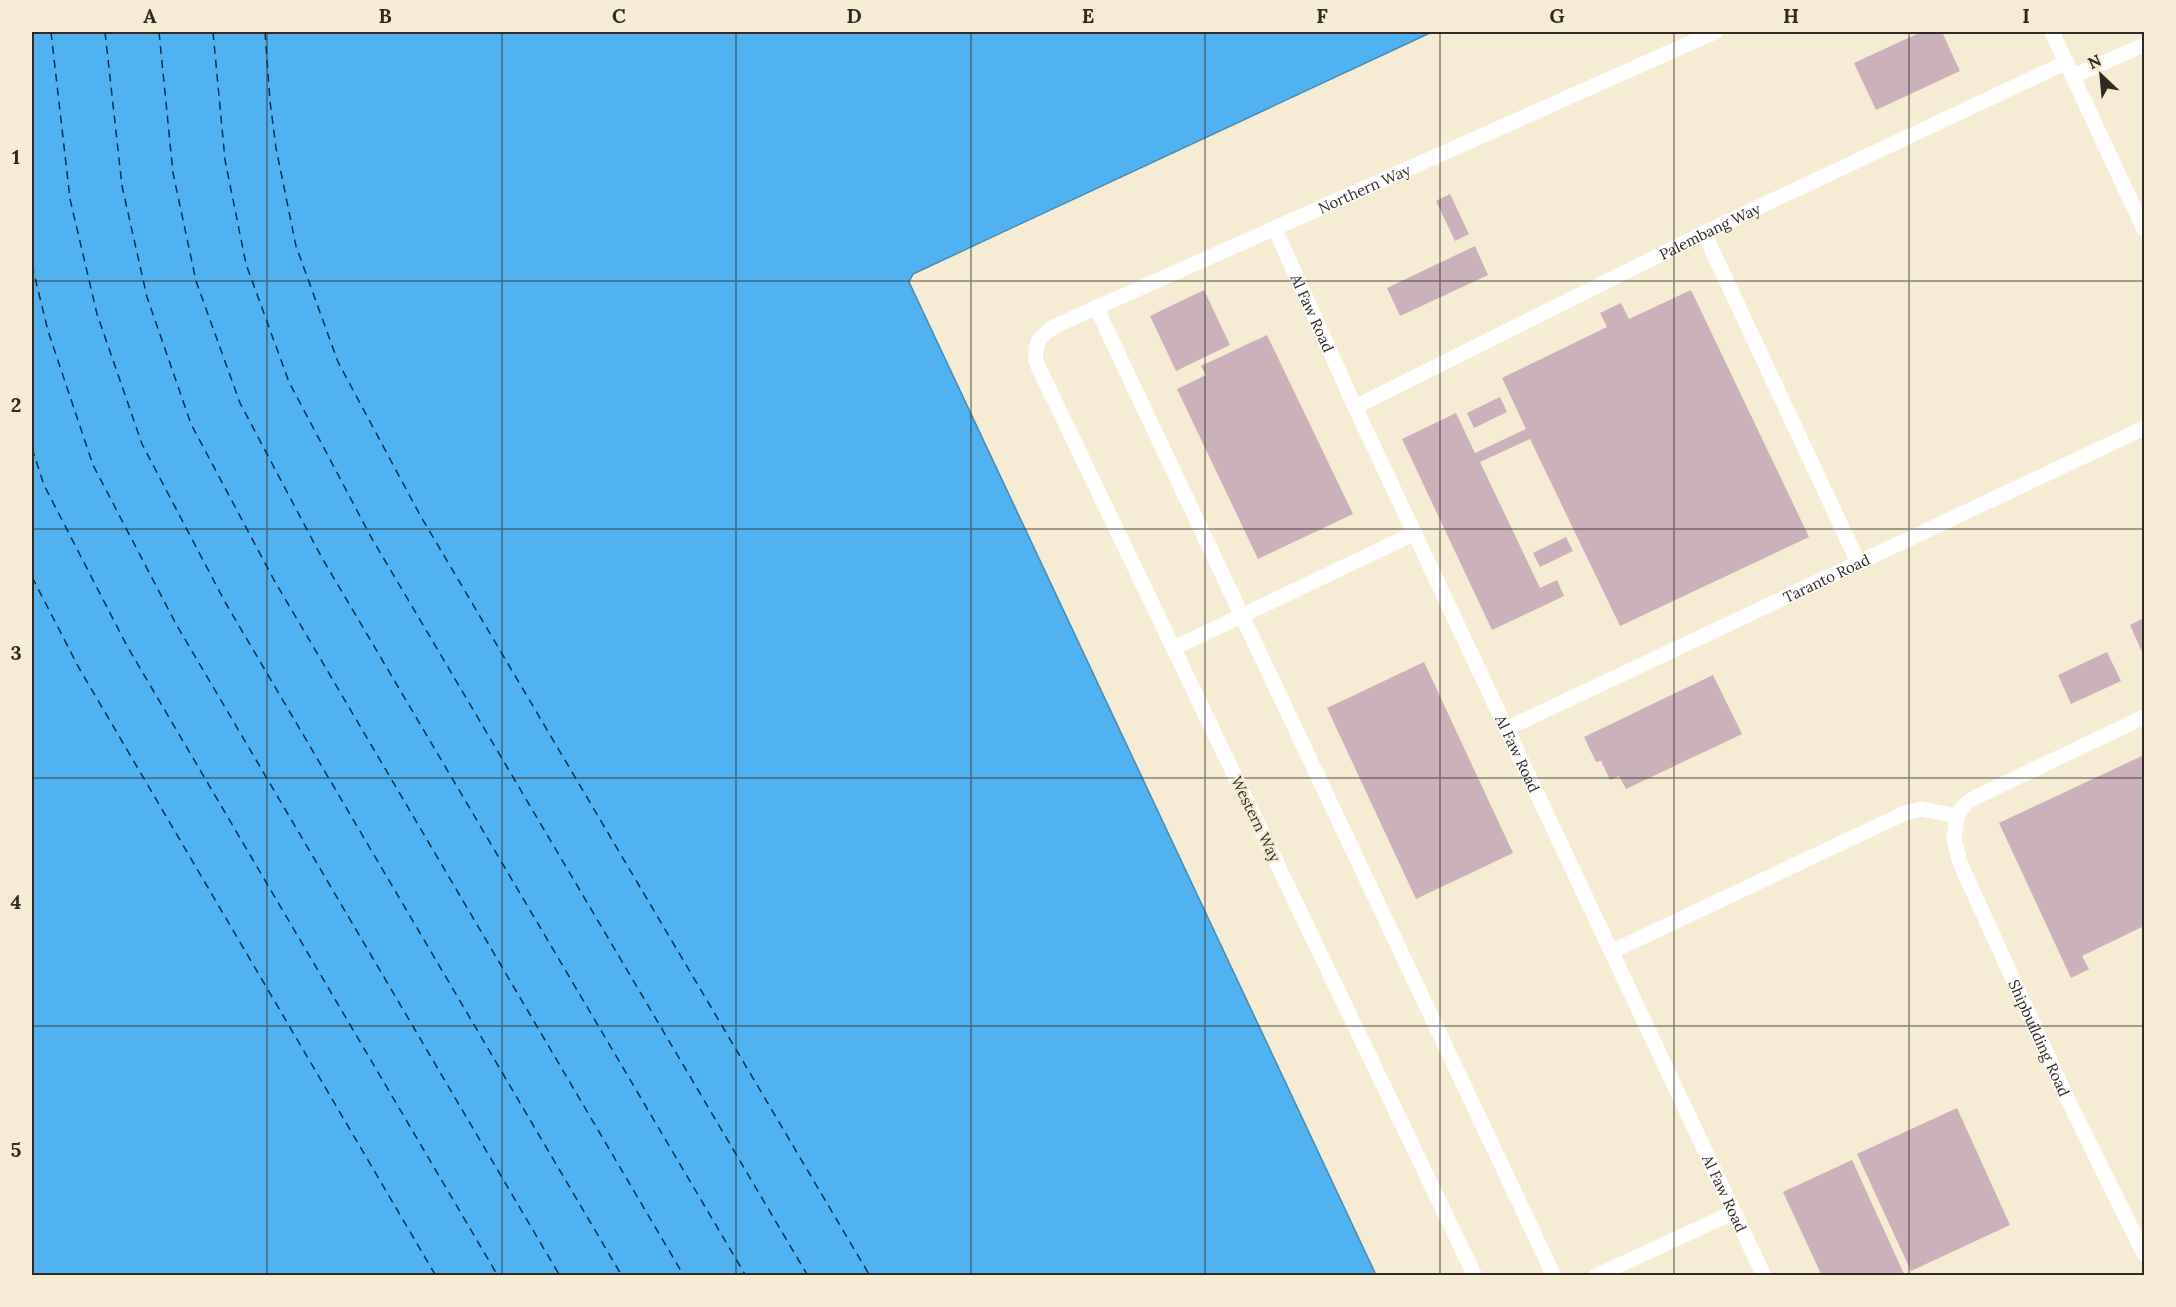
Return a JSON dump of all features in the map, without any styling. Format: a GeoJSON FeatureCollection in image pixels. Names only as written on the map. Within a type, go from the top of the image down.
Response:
{"type":"FeatureCollection","features":[{"type":"Feature","properties":{"kind":"lane","name":"Northern Way"},"geometry":{"type":"LineString","coordinates":[[1036,362],[1036,346],[1041,336],[1054,326],[1715,32]]}},
{"type":"Feature","properties":{"kind":"lane"},"geometry":{"type":"LineString","coordinates":[[2052,32],[2145,229]]}},
{"type":"Feature","properties":{"kind":"lane","name":"Palembang Way"},"geometry":{"type":"LineString","coordinates":[[1355,407],[1704,233],[2070,69],[2145,45]]}},
{"type":"Feature","properties":{"kind":"lane","name":"Al Faw Road"},"geometry":{"type":"LineString","coordinates":[[1275,229],[1355,407],[1764,1275]]}},
{"type":"Feature","properties":{"kind":"lane"},"geometry":{"type":"LineString","coordinates":[[1704,233],[1858,562]]}},
{"type":"Feature","properties":{"kind":"lane"},"geometry":{"type":"LineString","coordinates":[[1096,307],[1554,1275]]}},
{"type":"Feature","properties":{"kind":"lane","name":"Western Way"},"geometry":{"type":"LineString","coordinates":[[1036,362],[1475,1275]]}},
{"type":"Feature","properties":{"kind":"lane","name":"Taranto Road"},"geometry":{"type":"LineString","coordinates":[[1508,728],[2145,428]]}},
{"type":"Feature","properties":{"kind":"lane"},"geometry":{"type":"LineString","coordinates":[[1173,648],[1415,533]]}},
{"type":"Feature","properties":{"kind":"lane"},"geometry":{"type":"LineString","coordinates":[[1613,951],[1905,813],[1921,809],[1957,816],[1965,804],[1976,796],[2145,717]]}},
{"type":"Feature","properties":{"kind":"lane","name":"Shipbuilding Road"},"geometry":{"type":"LineString","coordinates":[[1957,816],[1954,839],[1960,863],[2068,1100],[2145,1254]]}},
{"type":"Feature","properties":{"kind":"lane"},"geometry":{"type":"LineString","coordinates":[[1596,1275],[1734,1212]]}},
{"type":"Feature","properties":{"kind":"water"},"geometry":{"type":"Polygon","coordinates":[[[32,32],[1432,32],[913,274],[909,282],[1376,1275],[32,1275],[32,32]]]}},
{"type":"Feature","properties":{"kind":"building"},"geometry":{"type":"Polygon","coordinates":[[[1921,32],[1942,32],[1960,71],[1876,110],[1854,63],[1921,32]]]}},
{"type":"Feature","properties":{"kind":"building"},"geometry":{"type":"Polygon","coordinates":[[[1450,194],[1469,234],[1455,241],[1436,201],[1450,194]]]}},
{"type":"Feature","properties":{"kind":"building"},"geometry":{"type":"Polygon","coordinates":[[[1475,246],[1488,275],[1400,316],[1387,288],[1475,246]]]}},
{"type":"Feature","properties":{"kind":"building"},"geometry":{"type":"Polygon","coordinates":[[[1204,290],[1230,345],[1176,371],[1150,316],[1204,290]]]}},
{"type":"Feature","properties":{"kind":"building"},"geometry":{"type":"Polygon","coordinates":[[[1691,290],[1809,537],[1620,626],[1530,439],[1480,462],[1540,588],[1557,580],[1564,596],[1492,630],[1402,439],[1456,413],[1475,453],[1526,429],[1502,378],[1607,327],[1600,313],[1621,303],[1629,319],[1691,290]]]}},
{"type":"Feature","properties":{"kind":"building"},"geometry":{"type":"Polygon","coordinates":[[[1267,335],[1353,514],[1258,559],[1177,389],[1206,375],[1201,366],[1267,335]]]}},
{"type":"Feature","properties":{"kind":"building"},"geometry":{"type":"Polygon","coordinates":[[[1500,397],[1507,412],[1474,428],[1467,413],[1500,397]]]}},
{"type":"Feature","properties":{"kind":"building"},"geometry":{"type":"Polygon","coordinates":[[[1566,537],[1573,551],[1540,567],[1533,553],[1566,537]]]}},
{"type":"Feature","properties":{"kind":"building"},"geometry":{"type":"Polygon","coordinates":[[[2144,618],[2144,651],[2142,652],[2130,625],[2144,618]]]}},
{"type":"Feature","properties":{"kind":"building"},"geometry":{"type":"Polygon","coordinates":[[[2107,652],[2121,681],[2071,704],[2058,675],[2107,652]]]}},
{"type":"Feature","properties":{"kind":"building"},"geometry":{"type":"Polygon","coordinates":[[[1424,662],[1513,853],[1416,899],[1327,708],[1424,662]]]}},
{"type":"Feature","properties":{"kind":"building"},"geometry":{"type":"Polygon","coordinates":[[[1713,675],[1742,734],[1626,789],[1619,776],[1610,780],[1601,761],[1596,762],[1584,737],[1713,675]]]}},
{"type":"Feature","properties":{"kind":"building"},"geometry":{"type":"Polygon","coordinates":[[[2144,755],[2144,926],[2082,956],[2089,969],[2071,978],[1999,823],[2144,755]]]}},
{"type":"Feature","properties":{"kind":"building"},"geometry":{"type":"Polygon","coordinates":[[[1957,1108],[2010,1225],[1911,1271],[1857,1154],[1957,1108]]]}},
{"type":"Feature","properties":{"kind":"building"},"geometry":{"type":"Polygon","coordinates":[[[1852,1160],[1905,1276],[1822,1276],[1783,1192],[1852,1160]]]}},
{"type":"Feature","properties":{"kind":"ferry route"},"geometry":{"type":"LineString","coordinates":[[51,32],[70,199],[97,314],[142,444],[225,602],[622,1276]]}},
{"type":"Feature","properties":{"kind":"ferry route"},"geometry":{"type":"LineString","coordinates":[[105,32],[122,186],[147,297],[191,424],[274,580],[684,1276]]}},
{"type":"Feature","properties":{"kind":"ferry route"},"geometry":{"type":"LineString","coordinates":[[159,32],[173,173],[196,281],[240,403],[322,558],[746,1276]]}},
{"type":"Feature","properties":{"kind":"ferry route"},"geometry":{"type":"LineString","coordinates":[[213,32],[225,160],[246,264],[289,382],[371,537],[808,1276]]}},
{"type":"Feature","properties":{"kind":"ferry route"},"geometry":{"type":"LineString","coordinates":[[265,32],[276,148],[296,246],[338,362],[420,515],[870,1276]]}},
{"type":"Feature","properties":{"kind":"ferry route"},"geometry":{"type":"LineString","coordinates":[[32,265],[48,331],[93,465],[176,624],[560,1276]]}},
{"type":"Feature","properties":{"kind":"ferry route"},"geometry":{"type":"LineString","coordinates":[[32,448],[44,485],[127,646],[498,1276]]}},
{"type":"Feature","properties":{"kind":"ferry route"},"geometry":{"type":"LineString","coordinates":[[32,577],[79,668],[436,1276]]}}]}
